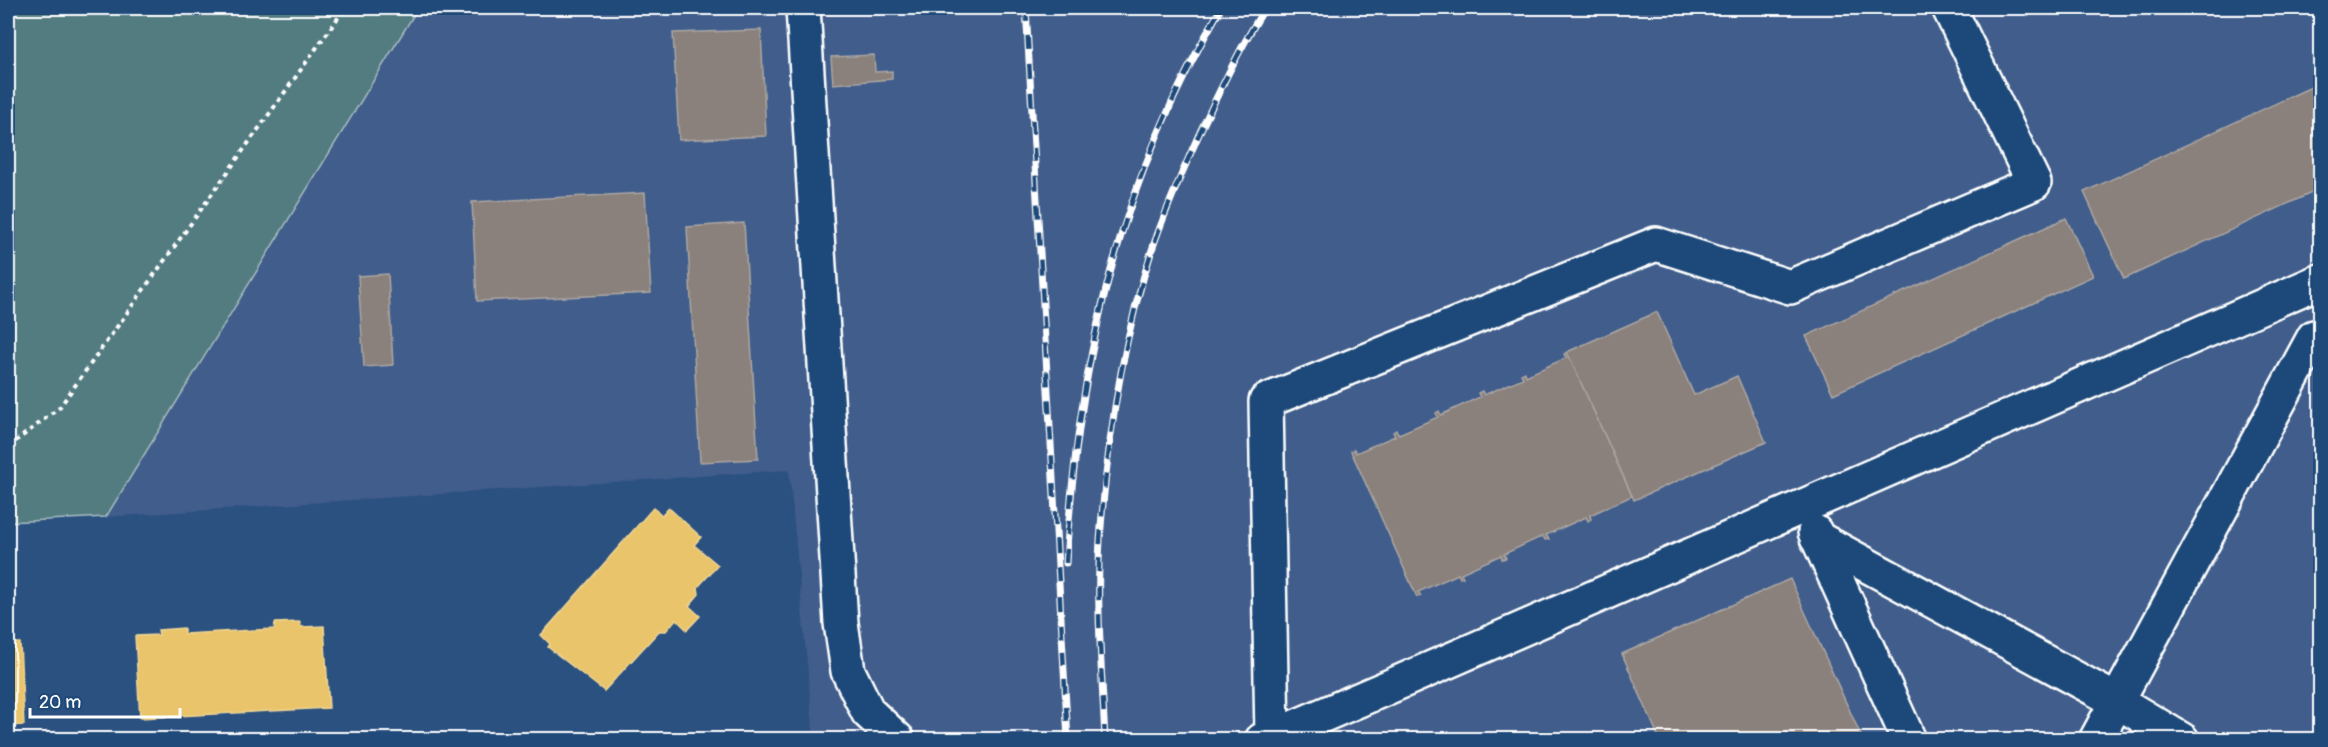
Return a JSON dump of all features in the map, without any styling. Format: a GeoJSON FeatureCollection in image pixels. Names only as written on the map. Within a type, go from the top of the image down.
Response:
{"type":"FeatureCollection","features":[{"type":"Feature","properties":{"kind":"lane"},"geometry":{"type":"LineString","coordinates":[[803,8],[841,623],[848,671],[868,711],[898,740]]}},
{"type":"Feature","properties":{"kind":"lane"},"geometry":{"type":"LineString","coordinates":[[1949,8],[2034,183],[1790,287],[1656,244],[1266,402],[1267,738],[2306,287],[2317,344],[2096,740]]}},
{"type":"Feature","properties":{"kind":"lane"},"geometry":{"type":"LineString","coordinates":[[1803,506],[1909,740]]}},
{"type":"Feature","properties":{"kind":"lane"},"geometry":{"type":"LineString","coordinates":[[1817,538],[2117,701],[2182,740]]}},
{"type":"Feature","properties":{"kind":"path"},"geometry":{"type":"LineString","coordinates":[[8,447],[59,408],[345,8]]}},
{"type":"Feature","properties":{"kind":"shaded area"},"geometry":{"type":"Polygon","coordinates":[[[418,8],[2320,8],[2320,739],[814,739],[789,470],[106,517],[418,8]]]}},
{"type":"Feature","properties":{"kind":"green space"},"geometry":{"type":"Polygon","coordinates":[[[8,8],[418,8],[106,517],[8,522],[8,8]]]}},
{"type":"Feature","properties":{"kind":"building: Homes"},"geometry":{"type":"Polygon","coordinates":[[[653,508],[662,515],[669,508],[701,537],[694,545],[718,565],[698,587],[699,594],[689,606],[700,616],[687,630],[676,619],[666,631],[659,631],[604,691],[548,647],[550,644],[541,635],[653,508]]]}},
{"type":"Feature","properties":{"kind":"building: Homes"},"geometry":{"type":"Polygon","coordinates":[[[300,622],[301,627],[324,626],[329,708],[140,718],[135,636],[159,635],[158,630],[184,628],[184,634],[274,629],[275,623],[300,622]]]}},
{"type":"Feature","properties":{"kind":"building: Homes"},"geometry":{"type":"Polygon","coordinates":[[[8,643],[20,643],[24,725],[8,726],[8,643]]]}},
{"type":"Feature","properties":{"kind":"building: Industry"},"geometry":{"type":"Polygon","coordinates":[[[761,30],[766,136],[679,140],[673,33],[761,30]]]}},
{"type":"Feature","properties":{"kind":"building: Industry"},"geometry":{"type":"Polygon","coordinates":[[[874,55],[875,72],[892,71],[892,79],[833,84],[831,57],[874,55]]]}},
{"type":"Feature","properties":{"kind":"building: Industry"},"geometry":{"type":"Polygon","coordinates":[[[2320,83],[2320,189],[2124,279],[2084,192],[2320,83]]]}},
{"type":"Feature","properties":{"kind":"building: Industry"},"geometry":{"type":"Polygon","coordinates":[[[645,193],[651,293],[477,301],[472,202],[645,193]]]}},
{"type":"Feature","properties":{"kind":"building: Industry"},"geometry":{"type":"Polygon","coordinates":[[[2066,218],[2093,276],[1833,394],[1806,336],[2066,218]]]}},
{"type":"Feature","properties":{"kind":"building: Industry"},"geometry":{"type":"Polygon","coordinates":[[[744,223],[758,459],[700,462],[687,227],[744,223]]]}},
{"type":"Feature","properties":{"kind":"building: Industry"},"geometry":{"type":"Polygon","coordinates":[[[388,274],[393,365],[364,367],[358,276],[388,274]]]}},
{"type":"Feature","properties":{"kind":"building: Industry"},"geometry":{"type":"Polygon","coordinates":[[[1657,312],[1694,395],[1737,376],[1766,442],[1634,500],[1567,352],[1657,312]]]}},
{"type":"Feature","properties":{"kind":"building: Industry"},"geometry":{"type":"Polygon","coordinates":[[[1567,352],[1632,496],[1590,515],[1591,519],[1588,521],[1586,517],[1546,535],[1549,539],[1545,540],[1543,536],[1504,554],[1506,558],[1502,559],[1501,555],[1461,573],[1463,577],[1460,578],[1458,574],[1418,592],[1421,596],[1417,597],[1351,451],[1354,449],[1356,453],[1395,436],[1393,432],[1396,430],[1399,434],[1438,417],[1436,413],[1439,411],[1441,415],[1480,397],[1478,393],[1482,391],[1484,395],[1523,378],[1521,374],[1525,372],[1526,376],[1566,358],[1564,354],[1567,352]]]}},
{"type":"Feature","properties":{"kind":"building: Industry"},"geometry":{"type":"Polygon","coordinates":[[[1790,579],[1863,740],[1660,740],[1622,654],[1790,579]]]}},
{"type":"Feature","properties":{"kind":"railway"},"geometry":{"type":"LineString","coordinates":[[1026,8],[1068,740]]}},
{"type":"Feature","properties":{"kind":"railway"},"geometry":{"type":"LineString","coordinates":[[1066,563],[1081,416],[1093,345],[1109,276],[1130,208],[1155,141],[1185,74],[1221,8]]}},
{"type":"Feature","properties":{"kind":"railway"},"geometry":{"type":"LineString","coordinates":[[1105,740],[1099,615],[1100,540],[1112,427],[1125,351],[1144,277],[1171,200],[1223,85],[1265,8]]}}]}
